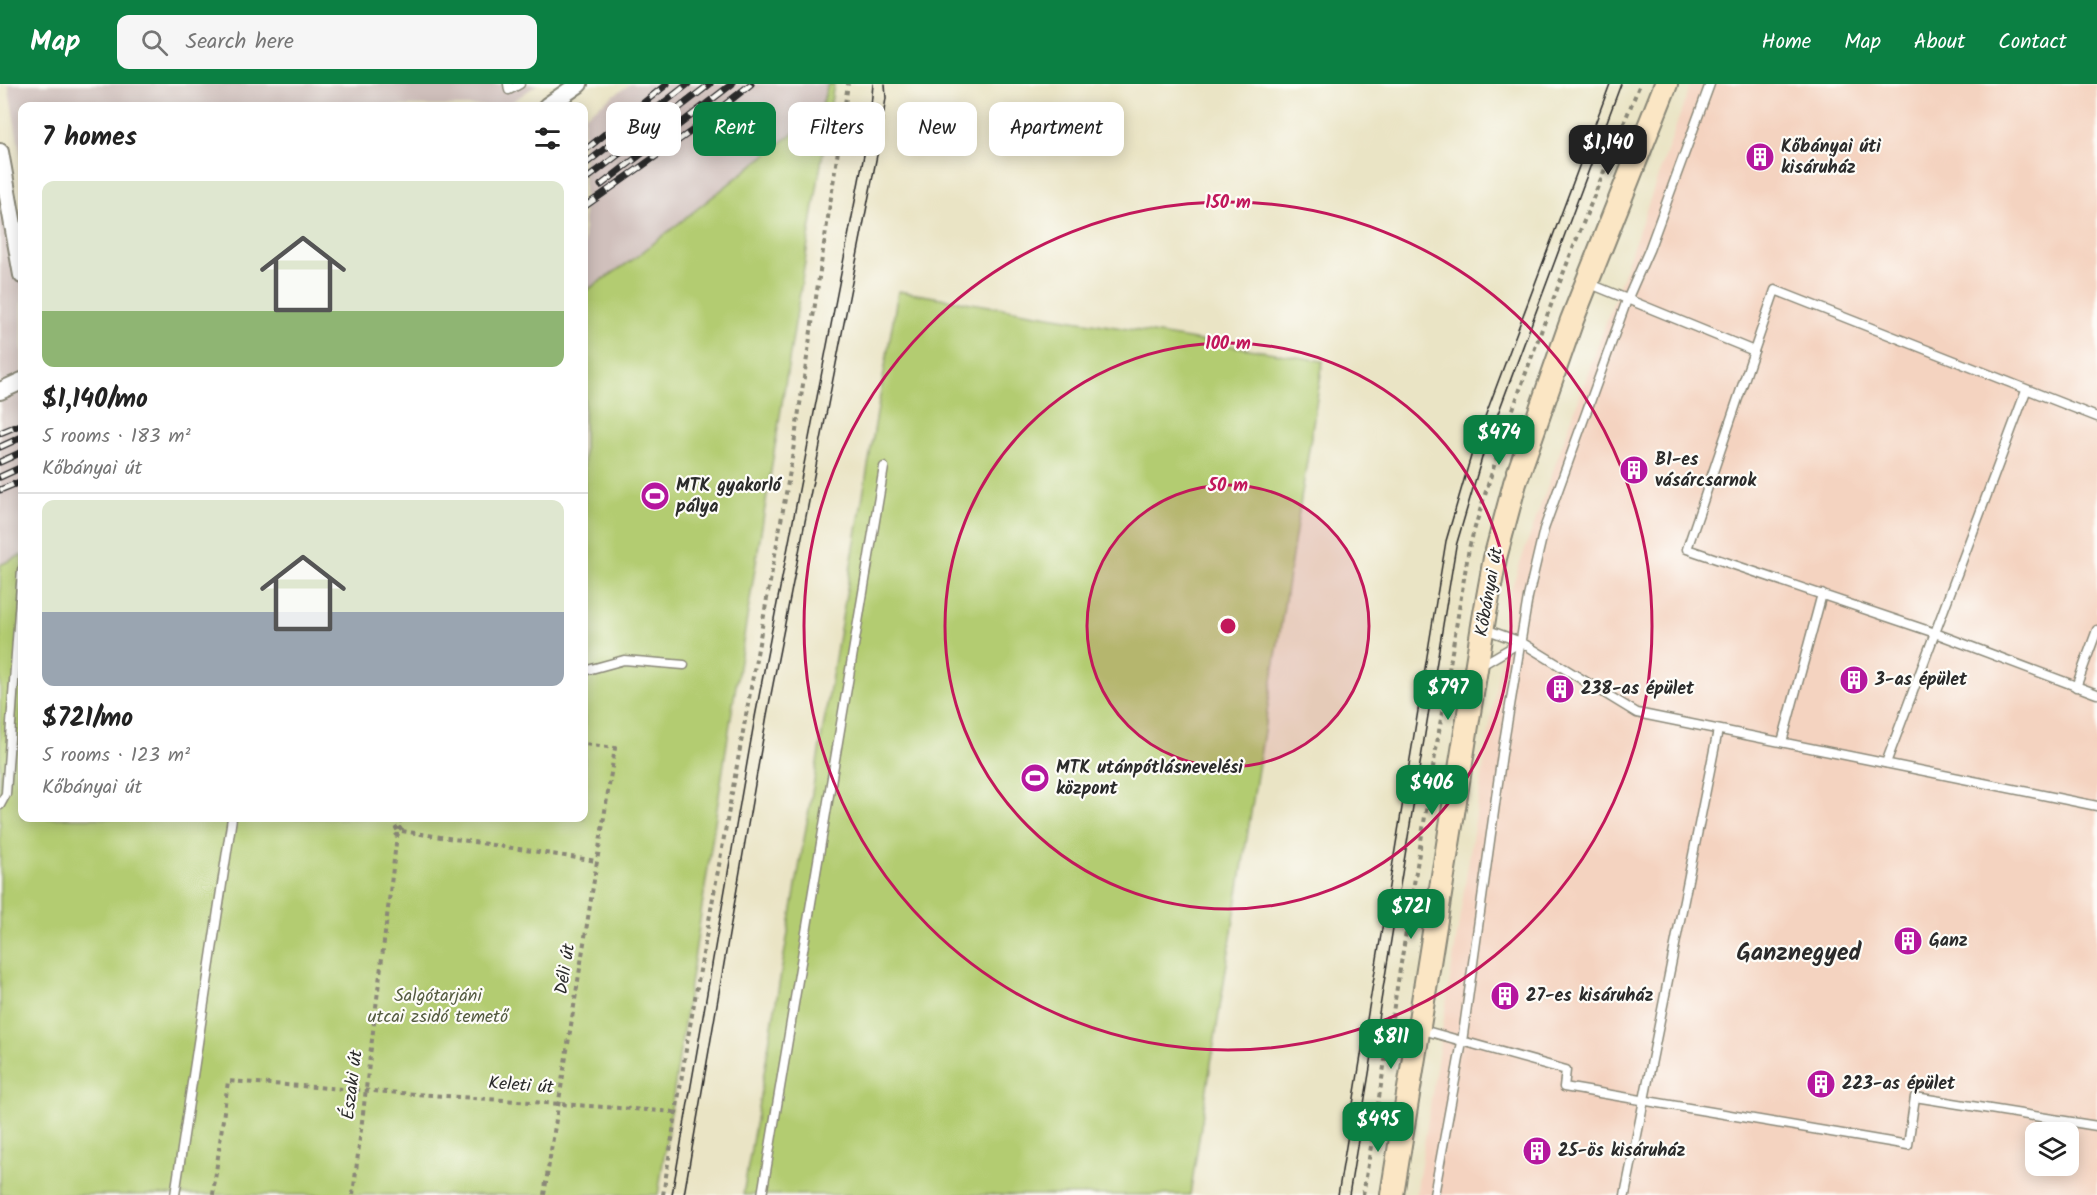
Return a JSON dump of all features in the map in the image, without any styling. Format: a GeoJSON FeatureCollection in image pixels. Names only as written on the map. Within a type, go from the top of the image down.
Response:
{"type":"FeatureCollection","features":[{"type":"Feature","properties":{"kind":"main road","name":"Kőbányai út"},"geometry":{"type":"LineString","coordinates":[[1392,1195],[1497,547],[1515,483],[1572,320],[1666,84]]}},
{"type":"Feature","properties":{"kind":"street"},"geometry":{"type":"LineString","coordinates":[[553,102],[579,84]]}},
{"type":"Feature","properties":{"kind":"street"},"geometry":{"type":"LineString","coordinates":[[0,152],[18,253]]}},
{"type":"Feature","properties":{"kind":"street"},"geometry":{"type":"LineString","coordinates":[[0,391],[18,383]]}},
{"type":"Feature","properties":{"kind":"lane"},"geometry":{"type":"LineString","coordinates":[[508,84],[509,90],[520,84]]}},
{"type":"Feature","properties":{"kind":"lane"},"geometry":{"type":"LineString","coordinates":[[1434,1195],[1462,1042],[1502,754],[1528,597],[1544,529],[1627,300],[1649,250],[1710,84]]}},
{"type":"Feature","properties":{"kind":"lane"},"geometry":{"type":"LineString","coordinates":[[1588,283],[1754,351]]}},
{"type":"Feature","properties":{"kind":"lane"},"geometry":{"type":"LineString","coordinates":[[2097,417],[2026,391],[1775,290],[1687,549],[1935,633],[2097,694]]}},
{"type":"Feature","properties":{"kind":"lane"},"geometry":{"type":"LineString","coordinates":[[1886,763],[2026,391]]}},
{"type":"Feature","properties":{"kind":"lane"},"geometry":{"type":"LineString","coordinates":[[762,1195],[884,467]]}},
{"type":"Feature","properties":{"kind":"lane"},"geometry":{"type":"LineString","coordinates":[[1782,742],[1822,594]]}},
{"type":"Feature","properties":{"kind":"lane"},"geometry":{"type":"LineString","coordinates":[[0,805],[6,794],[18,626]]}},
{"type":"Feature","properties":{"kind":"lane"},"geometry":{"type":"LineString","coordinates":[[1483,628],[1521,642],[1637,713],[2097,806]]}},
{"type":"Feature","properties":{"kind":"lane"},"geometry":{"type":"LineString","coordinates":[[2076,687],[2097,630]]}},
{"type":"Feature","properties":{"kind":"lane"},"geometry":{"type":"LineString","coordinates":[[1477,668],[1521,642]]}},
{"type":"Feature","properties":{"kind":"lane"},"geometry":{"type":"LineString","coordinates":[[588,670],[624,660],[684,665]]}},
{"type":"Feature","properties":{"kind":"lane"},"geometry":{"type":"LineString","coordinates":[[1625,1195],[1642,1099],[1718,730]]}},
{"type":"Feature","properties":{"kind":"lane"},"geometry":{"type":"LineString","coordinates":[[175,1195],[231,822]]}},
{"type":"Feature","properties":{"kind":"lane"},"geometry":{"type":"LineString","coordinates":[[1418,1028],[1566,1070],[1564,1087],[1908,1145],[1915,1097],[2097,1126]]}},
{"type":"Feature","properties":{"kind":"path"},"geometry":{"type":"LineString","coordinates":[[663,1195],[790,471],[848,84]]}},
{"type":"Feature","properties":{"kind":"path","name":"Déli út"},"geometry":{"type":"LineString","coordinates":[[544,1195],[615,748],[588,745]]}},
{"type":"Feature","properties":{"kind":"path","name":"Északi út"},"geometry":{"type":"LineString","coordinates":[[353,1195],[397,835],[394,830],[399,826],[400,822]]}},
{"type":"Feature","properties":{"kind":"path"},"geometry":{"type":"LineString","coordinates":[[399,826],[402,831]]}},
{"type":"Feature","properties":{"kind":"path"},"geometry":{"type":"LineString","coordinates":[[397,835],[402,831],[597,861]]}},
{"type":"Feature","properties":{"kind":"path","name":"Keleti út"},"geometry":{"type":"LineString","coordinates":[[213,1195],[228,1081],[559,1102],[676,1112]]}},
{"type":"Feature","properties":{"kind":"shaded area"},"geometry":{"type":"Polygon","coordinates":[[[8,84],[538,84],[512,102],[18,102],[18,141],[8,84]]]}},
{"type":"Feature","properties":{"kind":"shaded area"},"geometry":{"type":"Polygon","coordinates":[[[630,84],[828,84],[823,102],[788,102],[788,137],[776,147],[776,102],[693,102],[693,156],[764,156],[631,261],[588,289],[588,113],[630,84]]]}},
{"type":"Feature","properties":{"kind":"shaded area"},"geometry":{"type":"Polygon","coordinates":[[[1691,84],[2097,84],[2097,1195],[1416,1195],[1512,586],[1691,84]]]}},
{"type":"Feature","properties":{"kind":"shaded area"},"geometry":{"type":"Polygon","coordinates":[[[0,152],[18,253],[18,557],[0,565],[0,152]]]}},
{"type":"Feature","properties":{"kind":"green space"},"geometry":{"type":"Polygon","coordinates":[[[828,84],[834,84],[831,102],[823,102],[828,84]]]}},
{"type":"Feature","properties":{"kind":"green space","name":"Salgótarjáni utcai zsidó temető"},"geometry":{"type":"Polygon","coordinates":[[[788,137],[788,156],[822,156],[733,704],[658,1195],[0,1195],[0,565],[18,557],[18,822],[588,822],[588,289],[631,261],[764,156],[776,156],[776,147],[788,137]]]}},
{"type":"Feature","properties":{"kind":"green space","name":"MTK utánpótlásnevelési központ"},"geometry":{"type":"Polygon","coordinates":[[[898,291],[1323,361],[1190,1195],[743,1195],[898,291]]]}},
{"type":"Feature","properties":{"kind":"tram line"},"geometry":{"type":"LineString","coordinates":[[672,1195],[755,717],[869,129],[873,84]]}},
{"type":"Feature","properties":{"kind":"tram line"},"geometry":{"type":"LineString","coordinates":[[684,1195],[767,715],[878,150],[886,98],[885,84]]}},
{"type":"Feature","properties":{"kind":"tram line"},"geometry":{"type":"LineString","coordinates":[[1338,1195],[1446,541],[1474,446],[1610,84]]}},
{"type":"Feature","properties":{"kind":"tram line"},"geometry":{"type":"LineString","coordinates":[[1349,1195],[1456,546],[1484,451],[1621,84]]}},
{"type":"Feature","properties":{"kind":"railway"},"geometry":{"type":"LineString","coordinates":[[588,148],[667,84]]}},
{"type":"Feature","properties":{"kind":"railway"},"geometry":{"type":"LineString","coordinates":[[588,162],[688,84]]}},
{"type":"Feature","properties":{"kind":"railway"},"geometry":{"type":"LineString","coordinates":[[588,178],[710,84]]}},
{"type":"Feature","properties":{"kind":"railway"},"geometry":{"type":"LineString","coordinates":[[601,185],[732,84]]}},
{"type":"Feature","properties":{"kind":"railway"},"geometry":{"type":"LineString","coordinates":[[588,204],[693,130],[751,84]]}},
{"type":"Feature","properties":{"kind":"railway"},"geometry":{"type":"LineString","coordinates":[[0,433],[18,426]]}},
{"type":"Feature","properties":{"kind":"railway"},"geometry":{"type":"LineString","coordinates":[[0,447],[18,439]]}},
{"type":"Feature","properties":{"kind":"railway"},"geometry":{"type":"LineString","coordinates":[[0,462],[18,454]]}},
{"type":"Feature","properties":{"kind":"railway"},"geometry":{"type":"LineString","coordinates":[[0,477],[18,469]]}},
{"type":"Feature","properties":{"kind":"railway"},"geometry":{"type":"LineString","coordinates":[[0,490],[18,483]]}},
{"type":"Feature","properties":{"kind":"place","name":"Kőbányai úti kisáruház"},"geometry":{"type":"Point","coordinates":[1760,157]}},
{"type":"Feature","properties":{"kind":"place","name":"B1-es vásárcsarnok"},"geometry":{"type":"Point","coordinates":[1634,470]}},
{"type":"Feature","properties":{"kind":"place","name":"MTK gyakorló pálya"},"geometry":{"type":"Point","coordinates":[655,496]}},
{"type":"Feature","properties":{"kind":"place","name":"3-as épület"},"geometry":{"type":"Point","coordinates":[1854,680]}},
{"type":"Feature","properties":{"kind":"place","name":"238-as épület"},"geometry":{"type":"Point","coordinates":[1560,689]}},
{"type":"Feature","properties":{"kind":"place","name":"MTK utánpótlásnevelési központ"},"geometry":{"type":"Point","coordinates":[1035,778]}},
{"type":"Feature","properties":{"kind":"place","name":"Ganz"},"geometry":{"type":"Point","coordinates":[1908,941]}},
{"type":"Feature","properties":{"kind":"place","name":"27-es kisáruház"},"geometry":{"type":"Point","coordinates":[1505,996]}},
{"type":"Feature","properties":{"kind":"place","name":"223-as épület"},"geometry":{"type":"Point","coordinates":[1821,1084]}},
{"type":"Feature","properties":{"kind":"place","name":"25-ös kisáruház"},"geometry":{"type":"Point","coordinates":[1537,1151]}},
{"type":"Feature","properties":{"kind":"district","name":"Ganznegyed"},"geometry":{"type":"Point","coordinates":[1799,953]}}]}
